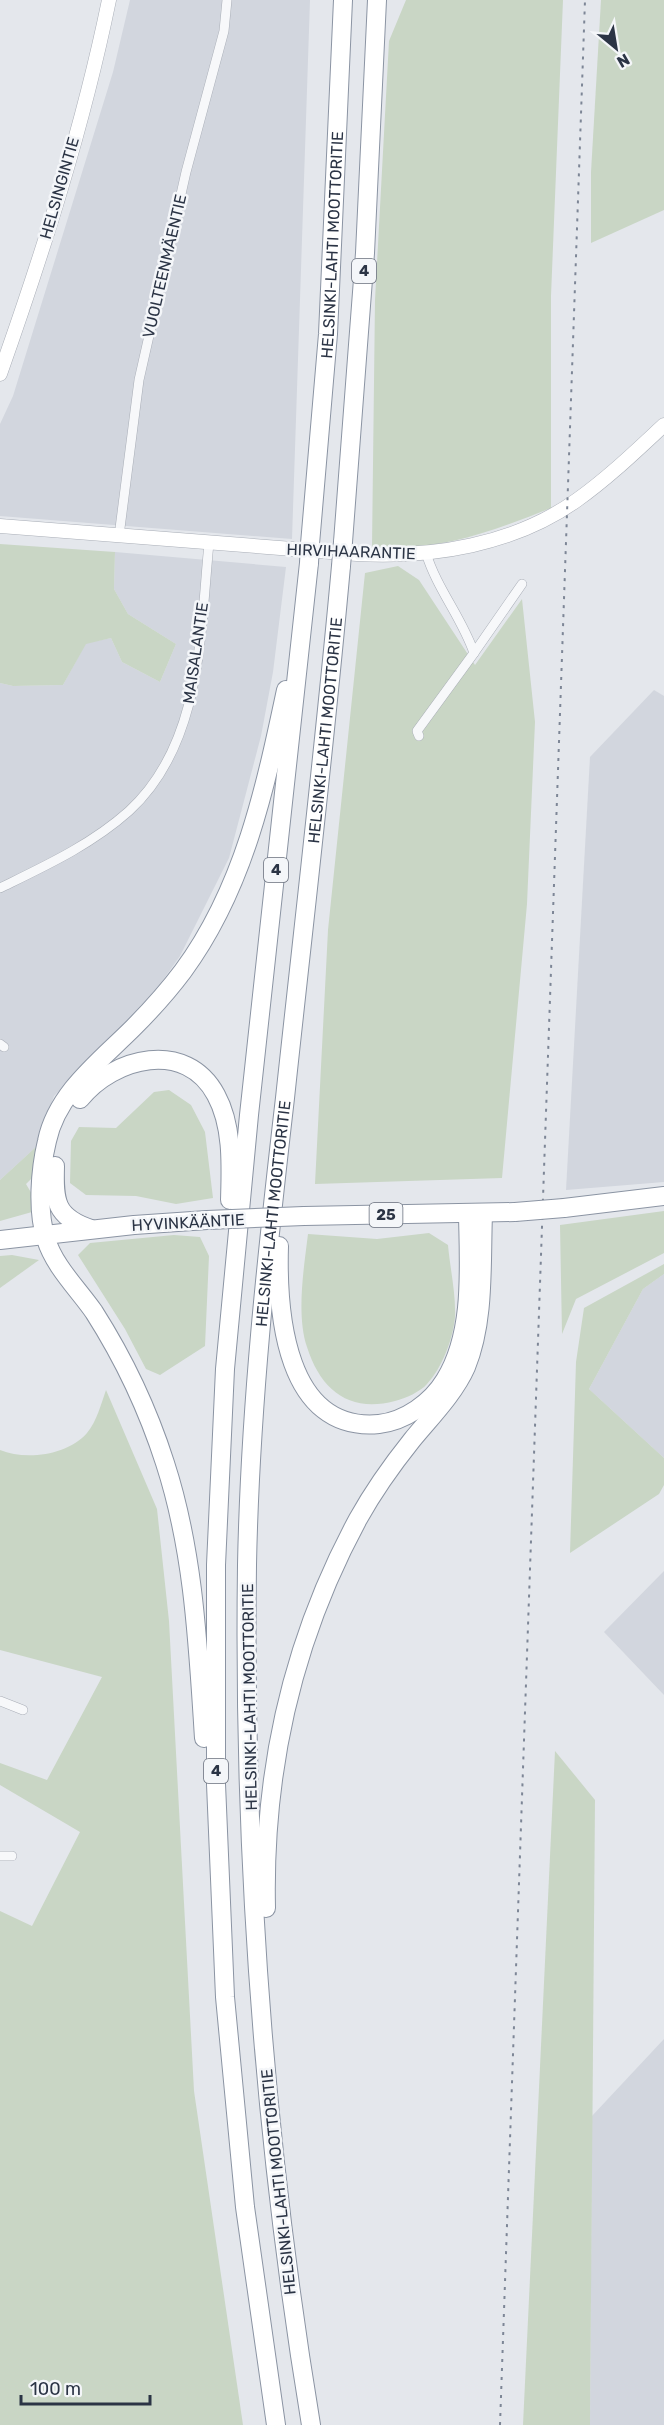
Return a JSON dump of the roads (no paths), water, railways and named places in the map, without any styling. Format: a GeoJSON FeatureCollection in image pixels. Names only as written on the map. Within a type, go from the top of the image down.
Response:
{"type":"FeatureCollection","features":[{"type":"Feature","properties":{"kind":"highway","name":"HELSINKI-LAHTI MOOTTORITIE"},"geometry":{"type":"LineString","coordinates":[[276,2425],[245,2207],[221,1931],[216,1784],[216,1588],[225,1369],[250,1104],[303,625],[328,334],[343,0]]}},
{"type":"Feature","properties":{"kind":"highway","name":"HELSINKI-LAHTI MOOTTORITIE"},"geometry":{"type":"LineString","coordinates":[[311,2425],[278,2199],[262,2026],[249,1767],[248,1563],[261,1330],[343,542],[365,253],[377,0]]}},
{"type":"Feature","properties":{"kind":"highway"},"geometry":{"type":"LineString","coordinates":[[221,1931],[194,1607],[186,1545],[155,1433],[130,1375],[93,1311],[53,1254],[45,1234],[42,1213],[46,1142],[57,1112],[78,1084],[158,1002],[183,971],[217,916],[232,884],[258,810],[303,625]]}},
{"type":"Feature","properties":{"kind":"highway"},"geometry":{"type":"LineString","coordinates":[[290,1048],[279,1240],[280,1303],[296,1375],[317,1403],[350,1422],[369,1425],[405,1417],[438,1391],[446,1380],[459,1347],[466,1311],[476,1215]]}},
{"type":"Feature","properties":{"kind":"highway"},"geometry":{"type":"LineString","coordinates":[[91,1229],[66,1219],[57,1202],[55,1187],[59,1143],[75,1106],[98,1081],[127,1064],[142,1060],[167,1059],[196,1071],[217,1096],[226,1126],[229,1147],[225,1369]]}},
{"type":"Feature","properties":{"kind":"highway","name":"HYVINKÄÄNTIE"},"geometry":{"type":"LineString","coordinates":[[0,1240],[91,1229],[207,1220],[304,1216],[476,1215],[564,1208],[664,1196]]}},
{"type":"Feature","properties":{"kind":"highway"},"geometry":{"type":"LineString","coordinates":[[262,2026],[268,1992],[266,1897],[271,1797],[288,1693],[303,1643],[322,1593],[360,1516],[400,1455],[455,1386],[465,1368],[473,1345],[479,1303],[476,1215]]}},
{"type":"Feature","properties":{"kind":"highway"},"geometry":{"type":"LineString","coordinates":[[0,1246],[23,1247],[43,1254],[68,1275]]}},
{"type":"Feature","properties":{"kind":"street","name":"HELSINGINTIE"},"geometry":{"type":"LineString","coordinates":[[0,374],[31,286],[68,162],[109,0]]}},
{"type":"Feature","properties":{"kind":"street","name":"VUOLTEENMÄENTIE"},"geometry":{"type":"LineString","coordinates":[[118,536],[147,336],[186,172],[224,31],[227,0]]}},
{"type":"Feature","properties":{"kind":"street","name":"HIRVIHAARANTIE"},"geometry":{"type":"LineString","coordinates":[[0,526],[384,555],[426,553],[478,544],[552,515],[599,484],[664,425]]}},
{"type":"Feature","properties":{"kind":"street","name":"MAISALANTIE"},"geometry":{"type":"LineString","coordinates":[[0,888],[62,857],[108,828],[129,811],[161,773],[188,710],[196,672],[209,543]]}},
{"type":"Feature","properties":{"kind":"street"},"geometry":{"type":"LineString","coordinates":[[426,553],[435,578],[467,634],[474,653]]}},
{"type":"Feature","properties":{"kind":"street"},"geometry":{"type":"LineString","coordinates":[[419,736],[417,731],[522,584]]}},
{"type":"Feature","properties":{"kind":"street"},"geometry":{"type":"LineString","coordinates":[[0,1701],[23,1710]]}},
{"type":"Feature","properties":{"kind":"street"},"geometry":{"type":"LineString","coordinates":[[0,1856],[12,1856]]}},
{"type":"Feature","properties":{"kind":"railway"},"geometry":{"type":"LineString","coordinates":[[500,2425],[585,0]]}}]}
